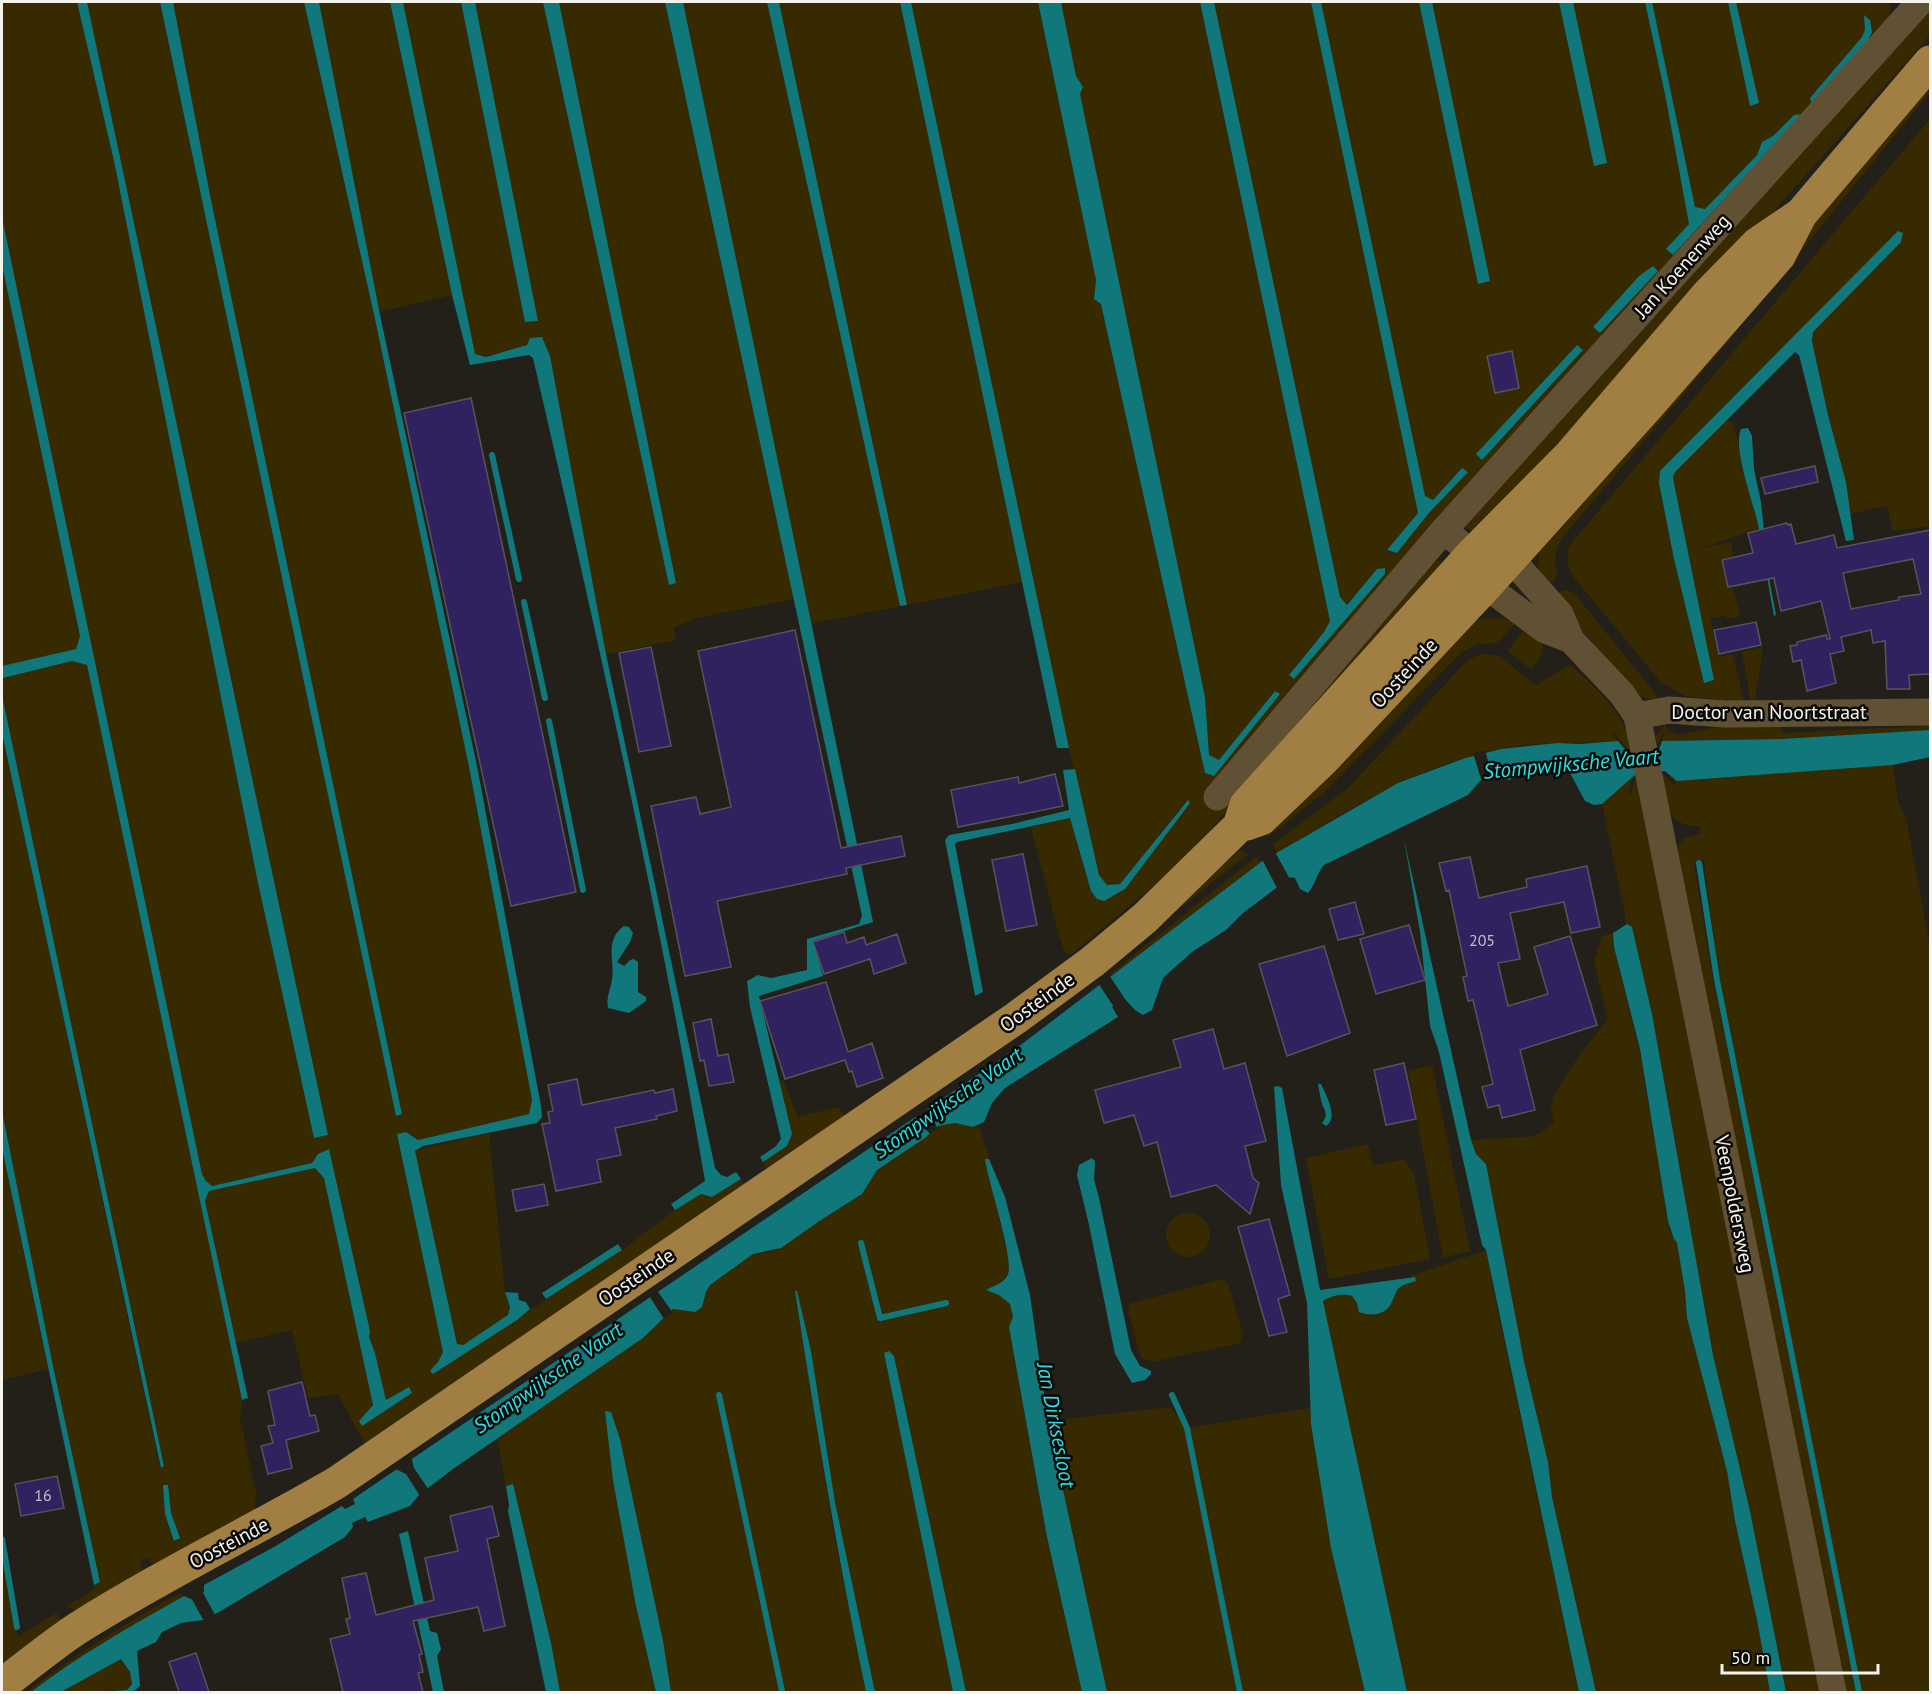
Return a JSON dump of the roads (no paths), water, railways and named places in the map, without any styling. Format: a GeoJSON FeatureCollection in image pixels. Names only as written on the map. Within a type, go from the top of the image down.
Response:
{"type":"FeatureCollection","features":[{"type":"Feature","properties":{"kind":"main road","name":"Jan Koenenweg"},"geometry":{"type":"LineString","coordinates":[[1510,558],[1657,396],[1779,256],[1801,214],[1930,62]]}},
{"type":"Feature","properties":{"kind":"main road","name":"Jan Koenenweg"},"geometry":{"type":"LineString","coordinates":[[1472,554],[1570,455],[1707,294],[1757,244],[1801,214]]}},
{"type":"Feature","properties":{"kind":"main road","name":"Oosteinde"},"geometry":{"type":"LineString","coordinates":[[1239,826],[1246,805],[1472,554]]}},
{"type":"Feature","properties":{"kind":"main road","name":"Oosteinde"},"geometry":{"type":"LineString","coordinates":[[2,1685],[77,1629],[336,1483],[1016,1018],[1092,962],[1145,918],[1239,826],[1261,819],[1324,759],[1510,558]]}},
{"type":"Feature","properties":{"kind":"street","name":"Jan Koenenweg"},"geometry":{"type":"LineString","coordinates":[[1444,530],[1920,2]]}},
{"type":"Feature","properties":{"kind":"street"},"geometry":{"type":"LineString","coordinates":[[1217,796],[1444,530],[1472,554],[1486,586],[1545,630],[1571,640]]}},
{"type":"Feature","properties":{"kind":"street"},"geometry":{"type":"LineString","coordinates":[[1472,554],[1510,558],[1560,614],[1571,640],[1622,694],[1637,716]]}},
{"type":"Feature","properties":{"kind":"street","name":"Doctor van Noortstraat"},"geometry":{"type":"LineString","coordinates":[[1637,716],[1669,710],[1760,714],[1930,712]]}},
{"type":"Feature","properties":{"kind":"street","name":"Veenpoldersweg"},"geometry":{"type":"LineString","coordinates":[[1637,716],[1833,1692]]}},
{"type":"Feature","properties":{"kind":"water"},"geometry":{"type":"Polygon","coordinates":[[[77,2],[87,2],[328,1135],[314,1138],[258,883],[114,161],[77,2]]]}},
{"type":"Feature","properties":{"kind":"water"},"geometry":{"type":"Polygon","coordinates":[[[160,2],[173,2],[211,200],[402,1114],[396,1116],[160,2]]]}},
{"type":"Feature","properties":{"kind":"water"},"geometry":{"type":"Polygon","coordinates":[[[304,2],[319,2],[380,315],[477,766],[541,1106],[542,1117],[537,1123],[423,1146],[415,1151],[457,1344],[463,1345],[508,1315],[510,1307],[505,1292],[518,1293],[519,1300],[526,1302],[530,1309],[517,1320],[433,1374],[430,1371],[443,1352],[397,1134],[406,1132],[418,1140],[529,1114],[532,1100],[469,767],[375,319],[304,2]]]}},
{"type":"Feature","properties":{"kind":"water"},"geometry":{"type":"Polygon","coordinates":[[[390,2],[403,2],[475,354],[486,357],[527,345],[530,338],[542,337],[550,356],[606,654],[715,1168],[721,1175],[727,1177],[736,1172],[741,1179],[712,1197],[701,1194],[675,1210],[671,1204],[705,1181],[647,871],[533,358],[529,355],[470,365],[452,295],[390,2]]]}},
{"type":"Feature","properties":{"kind":"water"},"geometry":{"type":"Polygon","coordinates":[[[461,2],[475,2],[538,321],[525,322],[461,2]]]}},
{"type":"Feature","properties":{"kind":"water"},"geometry":{"type":"Polygon","coordinates":[[[543,2],[559,2],[676,583],[669,585],[543,2]]]}},
{"type":"Feature","properties":{"kind":"water"},"geometry":{"type":"Polygon","coordinates":[[[665,2],[683,2],[873,922],[813,941],[823,976],[759,996],[792,1134],[787,1146],[763,1162],[760,1157],[776,1146],[781,1139],[750,1007],[747,981],[758,975],[771,978],[807,970],[807,939],[859,924],[862,916],[665,2]]]}},
{"type":"Feature","properties":{"kind":"water"},"geometry":{"type":"Polygon","coordinates":[[[767,2],[779,2],[907,605],[900,606],[767,2]]]}},
{"type":"Feature","properties":{"kind":"water"},"geometry":{"type":"Polygon","coordinates":[[[900,2],[911,2],[1069,748],[1057,748],[900,2]]]}},
{"type":"Feature","properties":{"kind":"water"},"geometry":{"type":"Polygon","coordinates":[[[1038,2],[1061,2],[1076,76],[1083,87],[1080,94],[1205,697],[1209,755],[1219,760],[1275,691],[1280,694],[1214,776],[1205,773],[1101,304],[1094,299],[1096,280],[1038,2]]]}},
{"type":"Feature","properties":{"kind":"water"},"geometry":{"type":"Polygon","coordinates":[[[1200,2],[1214,2],[1340,597],[1347,605],[1377,569],[1385,568],[1385,574],[1294,679],[1289,675],[1324,632],[1330,621],[1200,2]]]}},
{"type":"Feature","properties":{"kind":"water"},"geometry":{"type":"Polygon","coordinates":[[[1311,2],[1321,2],[1425,496],[1433,500],[1462,468],[1468,472],[1428,514],[1397,553],[1387,550],[1418,513],[1311,2]]]}},
{"type":"Feature","properties":{"kind":"water"},"geometry":{"type":"Polygon","coordinates":[[[1419,2],[1432,2],[1490,281],[1478,284],[1419,2]]]}},
{"type":"Feature","properties":{"kind":"water"},"geometry":{"type":"Polygon","coordinates":[[[1559,2],[1573,2],[1607,163],[1594,166],[1559,2]]]}},
{"type":"Feature","properties":{"kind":"water"},"geometry":{"type":"Polygon","coordinates":[[[1645,2],[1652,2],[1695,207],[1705,209],[1757,155],[1762,142],[1773,136],[1794,115],[1800,114],[1673,255],[1666,249],[1689,224],[1645,2]]]}},
{"type":"Feature","properties":{"kind":"water"},"geometry":{"type":"Polygon","coordinates":[[[1728,2],[1736,2],[1759,103],[1750,106],[1728,2]]]}},
{"type":"Feature","properties":{"kind":"water"},"geometry":{"type":"Polygon","coordinates":[[[1864,15],[1870,20],[1872,32],[1866,44],[1815,102],[1811,102],[1810,98],[1862,37],[1865,30],[1864,15]]]}},
{"type":"Feature","properties":{"kind":"water"},"geometry":{"type":"Polygon","coordinates":[[[2,217],[202,1174],[212,1186],[312,1163],[318,1154],[329,1149],[370,1331],[369,1337],[386,1400],[409,1387],[412,1393],[362,1426],[359,1421],[373,1405],[324,1178],[315,1168],[209,1191],[205,1201],[248,1398],[242,1400],[87,665],[72,661],[3,678],[2,681],[2,666],[76,649],[80,636],[2,265],[2,217]]]}},
{"type":"Feature","properties":{"kind":"water"},"geometry":{"type":"Polygon","coordinates":[[[1898,231],[1903,233],[1901,242],[1813,332],[1812,341],[1828,415],[1846,482],[1854,540],[1846,541],[1799,355],[1795,352],[1675,472],[1673,477],[1675,488],[1714,680],[1704,683],[1674,559],[1659,483],[1660,471],[1898,231]]]}},
{"type":"Feature","properties":{"kind":"water"},"geometry":{"type":"Polygon","coordinates":[[[1653,266],[1658,271],[1600,333],[1593,327],[1639,276],[1653,266]]]}},
{"type":"Feature","properties":{"kind":"water"},"geometry":{"type":"Polygon","coordinates":[[[1577,345],[1583,350],[1482,460],[1476,454],[1577,345]]]}},
{"type":"Feature","properties":{"kind":"water"},"geometry":{"type":"Polygon","coordinates":[[[1748,428],[1752,436],[1754,469],[1761,502],[1769,578],[1776,615],[1774,616],[1759,529],[1739,450],[1741,429],[1748,428]]]}},
{"type":"Feature","properties":{"kind":"water"},"geometry":{"type":"Polygon","coordinates":[[[2,695],[164,1466],[161,1468],[2,733],[2,695]]]}},
{"type":"Feature","properties":{"kind":"water","name":"Stompwijksche Vaart"},"geometry":{"type":"Polygon","coordinates":[[[1930,730],[1930,757],[1893,765],[1677,781],[1665,771],[1635,775],[1602,804],[1594,805],[1585,801],[1569,771],[1559,767],[1508,780],[1494,777],[1480,781],[1468,795],[1324,865],[1308,893],[1300,889],[1295,878],[1291,877],[1243,913],[1226,930],[1192,952],[1163,978],[1152,1010],[1143,1015],[1124,998],[1112,1007],[1118,1017],[1005,1088],[992,1103],[984,1122],[973,1127],[955,1123],[938,1126],[925,1138],[877,1170],[862,1194],[781,1248],[753,1254],[710,1285],[702,1307],[695,1312],[673,1309],[643,1338],[453,1469],[419,1495],[410,1506],[368,1522],[365,1517],[352,1523],[353,1527],[345,1537],[219,1612],[203,1620],[181,1623],[162,1632],[156,1642],[137,1651],[140,1686],[133,1692],[101,1692],[127,1690],[132,1684],[130,1672],[121,1659],[61,1692],[31,1692],[87,1653],[144,1618],[184,1596],[191,1599],[204,1592],[204,1585],[342,1506],[345,1509],[355,1504],[353,1499],[1014,1050],[1261,862],[1398,783],[1465,758],[1501,749],[1557,743],[1618,741],[1630,755],[1659,750],[1662,741],[1781,739],[1930,730]]]}},
{"type":"Feature","properties":{"kind":"water"},"geometry":{"type":"Polygon","coordinates":[[[1075,769],[1099,875],[1107,885],[1120,884],[1188,800],[1190,803],[1125,889],[1104,901],[1097,899],[1091,891],[1070,818],[957,842],[955,844],[983,992],[975,996],[945,840],[949,835],[1012,824],[1069,810],[1063,770],[1075,769]]]}},
{"type":"Feature","properties":{"kind":"water"},"geometry":{"type":"Polygon","coordinates":[[[1404,839],[1471,1140],[1476,1154],[1486,1164],[1525,1366],[1548,1462],[1552,1497],[1596,1692],[1579,1692],[1486,1250],[1482,1245],[1439,1052],[1430,1026],[1420,932],[1404,839]]]}},
{"type":"Feature","properties":{"kind":"water"},"geometry":{"type":"Polygon","coordinates":[[[1627,924],[1632,927],[1652,1014],[1713,1355],[1750,1511],[1786,1692],[1770,1692],[1727,1471],[1687,1318],[1677,1243],[1668,1221],[1640,1049],[1614,947],[1613,933],[1627,924]]]}},
{"type":"Feature","properties":{"kind":"water"},"geometry":{"type":"Polygon","coordinates":[[[624,926],[629,927],[633,933],[617,962],[624,966],[630,960],[634,959],[638,962],[638,992],[646,997],[646,1001],[629,1013],[608,1008],[613,973],[612,944],[624,926]]]}},
{"type":"Feature","properties":{"kind":"water"},"geometry":{"type":"Polygon","coordinates":[[[1318,1084],[1321,1084],[1331,1112],[1330,1122],[1326,1126],[1322,1123],[1326,1114],[1318,1084]]]}},
{"type":"Feature","properties":{"kind":"water"},"geometry":{"type":"Polygon","coordinates":[[[1274,1087],[1282,1088],[1320,1290],[1415,1277],[1416,1281],[1398,1289],[1386,1310],[1378,1314],[1359,1312],[1352,1296],[1337,1296],[1323,1301],[1407,1692],[1365,1692],[1331,1548],[1311,1424],[1307,1303],[1281,1185],[1274,1087]]]}},
{"type":"Feature","properties":{"kind":"water"},"geometry":{"type":"Polygon","coordinates":[[[2,1111],[53,1366],[100,1582],[94,1585],[2,1148],[2,1111]]]}},
{"type":"Feature","properties":{"kind":"water"},"geometry":{"type":"Polygon","coordinates":[[[1092,1158],[1095,1161],[1094,1179],[1131,1350],[1140,1366],[1151,1371],[1145,1380],[1132,1383],[1115,1354],[1077,1175],[1079,1165],[1092,1158]]]}},
{"type":"Feature","properties":{"kind":"water"},"geometry":{"type":"Polygon","coordinates":[[[985,1159],[989,1159],[1005,1197],[1030,1295],[1048,1421],[1107,1692],[1082,1692],[1047,1537],[1009,1327],[1013,1317],[1010,1304],[999,1295],[986,1290],[1004,1280],[1008,1274],[1009,1265],[985,1159]]]}},
{"type":"Feature","properties":{"kind":"water"},"geometry":{"type":"Polygon","coordinates":[[[618,1244],[622,1250],[546,1299],[542,1293],[618,1244]]]}},
{"type":"Feature","properties":{"kind":"water"},"geometry":{"type":"Polygon","coordinates":[[[795,1291],[797,1291],[811,1351],[835,1502],[875,1692],[866,1692],[856,1642],[828,1493],[795,1291]]]}},
{"type":"Feature","properties":{"kind":"water"},"geometry":{"type":"Polygon","coordinates":[[[889,1351],[894,1356],[966,1692],[953,1692],[884,1353],[889,1351]]]}},
{"type":"Feature","properties":{"kind":"water"},"geometry":{"type":"Polygon","coordinates":[[[605,1411],[611,1412],[620,1439],[663,1641],[671,1692],[656,1692],[636,1606],[613,1480],[605,1411]]]}},
{"type":"Feature","properties":{"kind":"water"},"geometry":{"type":"Polygon","coordinates":[[[513,1484],[551,1643],[560,1692],[546,1692],[508,1511],[506,1486],[513,1484]]]}},
{"type":"Feature","properties":{"kind":"water"},"geometry":{"type":"Polygon","coordinates":[[[163,1485],[168,1485],[171,1513],[180,1538],[174,1541],[165,1514],[163,1485]]]}},
{"type":"Feature","properties":{"kind":"water"},"geometry":{"type":"Polygon","coordinates":[[[408,1531],[430,1631],[437,1633],[441,1649],[437,1656],[444,1692],[433,1692],[399,1534],[408,1531]]]}},
{"type":"Feature","properties":{"kind":"waterway"},"geometry":{"type":"LineString","coordinates":[[492,455],[519,579]]}},
{"type":"Feature","properties":{"kind":"waterway"},"geometry":{"type":"LineString","coordinates":[[524,602],[545,698]]}},
{"type":"Feature","properties":{"kind":"waterway"},"geometry":{"type":"LineString","coordinates":[[549,721],[583,890]]}},
{"type":"Feature","properties":{"kind":"waterway"},"geometry":{"type":"LineString","coordinates":[[1699,863],[1717,980],[1859,1692]]}},
{"type":"Feature","properties":{"kind":"waterway"},"geometry":{"type":"LineString","coordinates":[[861,1243],[880,1318],[946,1303]]}},
{"type":"Feature","properties":{"kind":"waterway"},"geometry":{"type":"LineString","coordinates":[[719,1395],[782,1691]]}},
{"type":"Feature","properties":{"kind":"waterway"},"geometry":{"type":"LineString","coordinates":[[1172,1395],[1187,1428],[1240,1692]]}},
{"type":"Feature","properties":{"kind":"waterway"},"geometry":{"type":"LineString","coordinates":[[2,1539],[17,1627]]}},
{"type":"Feature","properties":{"kind":"water label","name":"Jan Dirksesloot"},"geometry":{"type":"Point","coordinates":[1056,1425]}}]}
